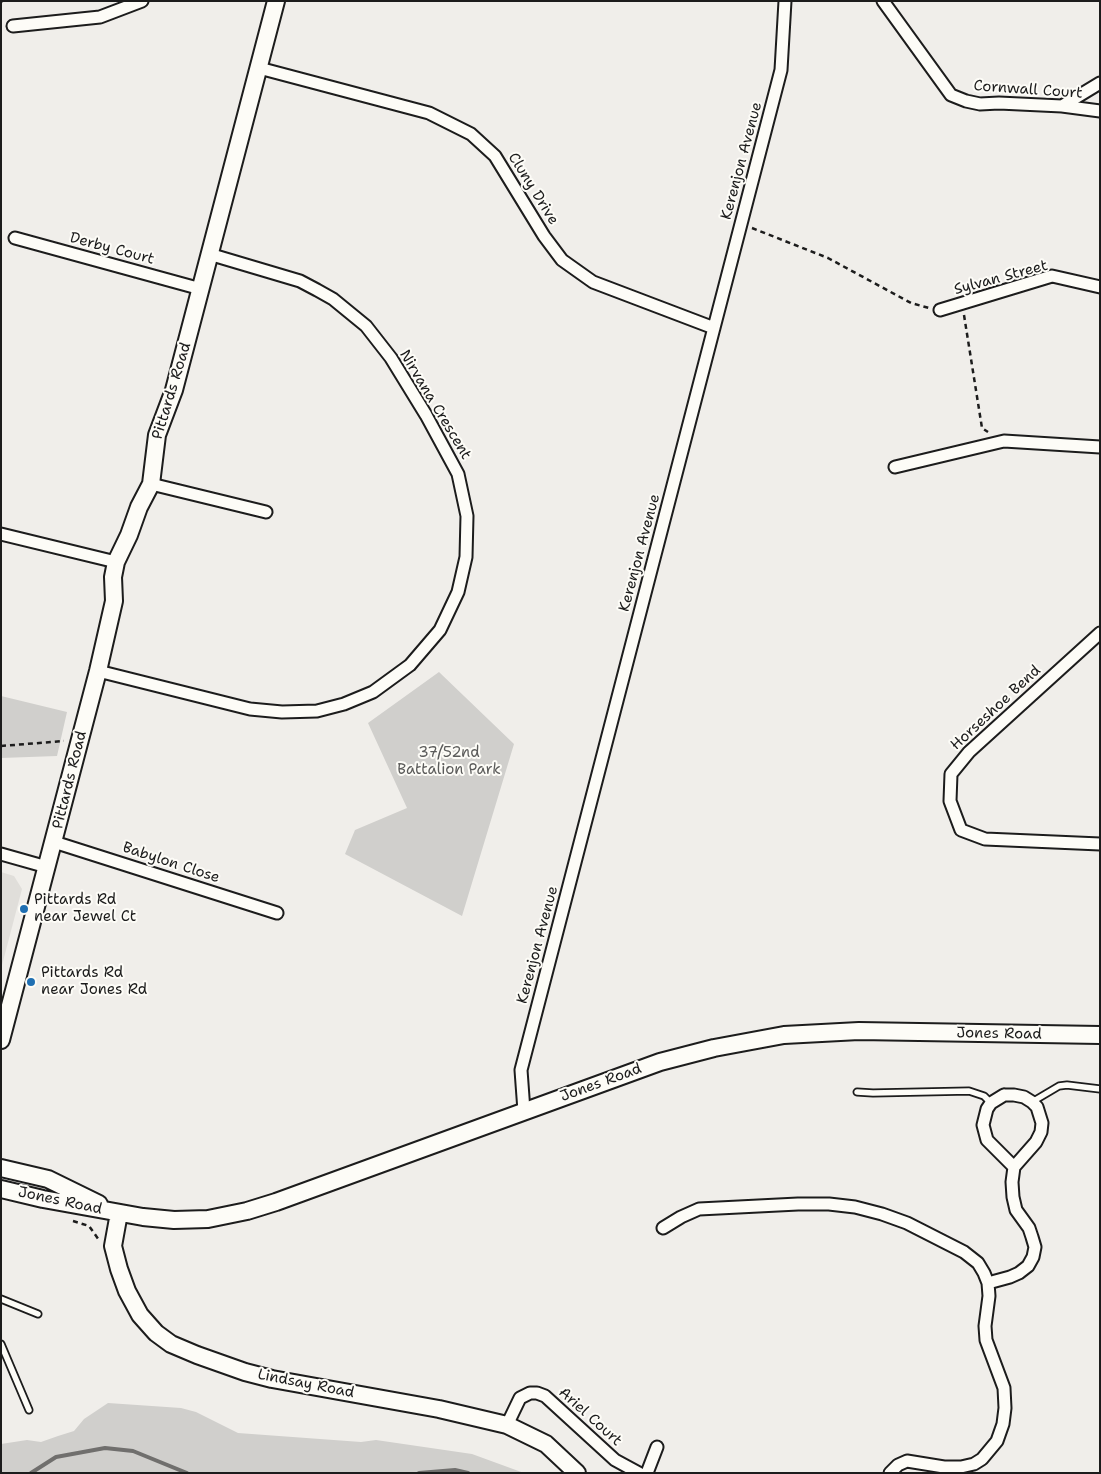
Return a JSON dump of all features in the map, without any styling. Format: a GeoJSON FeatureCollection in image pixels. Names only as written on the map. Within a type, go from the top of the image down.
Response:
{"type":"FeatureCollection","features":[{"type":"Feature","properties":{"kind":"street"},"geometry":{"type":"LineString","coordinates":[[13,26],[100,17],[142,1]]}},
{"type":"Feature","properties":{"kind":"street","name":"Pittards Road"},"geometry":{"type":"LineString","coordinates":[[1,1040],[98,671],[114,601],[113,576],[116,562],[129,535],[138,507],[152,484],[157,435],[174,390],[276,1]]}},
{"type":"Feature","properties":{"kind":"street","name":"Kerenjon Avenue"},"geometry":{"type":"LineString","coordinates":[[524,1111],[521,1070],[781,70],[785,1]]}},
{"type":"Feature","properties":{"kind":"street","name":"Cornwall Court"},"geometry":{"type":"LineString","coordinates":[[883,1],[951,94],[966,101],[980,104],[1062,106],[1100,111]]}},
{"type":"Feature","properties":{"kind":"street","name":"Cluny Drive"},"geometry":{"type":"LineString","coordinates":[[259,68],[429,113],[471,134],[494,156],[544,236],[562,260],[593,282],[714,328]]}},
{"type":"Feature","properties":{"kind":"street"},"geometry":{"type":"LineString","coordinates":[[1062,106],[1100,83]]}},
{"type":"Feature","properties":{"kind":"street","name":"Derby Court"},"geometry":{"type":"LineString","coordinates":[[15,238],[201,289]]}},
{"type":"Feature","properties":{"kind":"street","name":"Nirvana Crescent"},"geometry":{"type":"LineString","coordinates":[[98,671],[250,709],[282,712],[317,711],[344,704],[373,692],[410,665],[440,630],[458,592],[466,557],[467,516],[458,474],[426,415],[391,358],[366,326],[333,299],[300,280],[209,254]]}},
{"type":"Feature","properties":{"kind":"street","name":"Sylvan Street"},"geometry":{"type":"LineString","coordinates":[[940,310],[1052,276],[1100,287]]}},
{"type":"Feature","properties":{"kind":"street"},"geometry":{"type":"LineString","coordinates":[[895,467],[1004,442],[1100,447]]}},
{"type":"Feature","properties":{"kind":"street"},"geometry":{"type":"LineString","coordinates":[[152,484],[266,512]]}},
{"type":"Feature","properties":{"kind":"street"},"geometry":{"type":"LineString","coordinates":[[1,534],[116,562]]}},
{"type":"Feature","properties":{"kind":"street","name":"Horseshoe Bend"},"geometry":{"type":"LineString","coordinates":[[1100,633],[969,752],[951,774],[950,801],[961,830],[985,839],[1100,844]]}},
{"type":"Feature","properties":{"kind":"street","name":"Babylon Close"},"geometry":{"type":"LineString","coordinates":[[54,842],[277,913]]}},
{"type":"Feature","properties":{"kind":"street"},"geometry":{"type":"LineString","coordinates":[[1,854],[47,867]]}},
{"type":"Feature","properties":{"kind":"street","name":"Jones Road"},"geometry":{"type":"LineString","coordinates":[[1,1189],[43,1199],[166,1220],[208,1219],[247,1211],[276,1202],[660,1062],[714,1048],[784,1035],[859,1032],[1100,1035]]}},
{"type":"Feature","properties":{"kind":"street"},"geometry":{"type":"LineString","coordinates":[[988,1283],[1010,1278],[1028,1266],[1033,1258],[1035,1247],[1028,1228],[1016,1210],[1012,1197],[1012,1182],[1014,1167],[1036,1142],[1041,1132],[1042,1123],[1037,1107],[1032,1102],[1024,1097],[1004,1095],[991,1103],[984,1116],[984,1133],[987,1140],[1014,1167]]}},
{"type":"Feature","properties":{"kind":"street","name":"Jones Road"},"geometry":{"type":"LineString","coordinates":[[1,1168],[48,1179],[119,1213]]}},
{"type":"Feature","properties":{"kind":"street"},"geometry":{"type":"LineString","coordinates":[[663,1228],[699,1209],[829,1204],[855,1207],[907,1223],[964,1252],[978,1262],[988,1283],[990,1296],[985,1326],[986,1340],[1004,1388],[1004,1424],[997,1441],[982,1459],[974,1464],[961,1467],[944,1467],[907,1461],[898,1465],[890,1473]]}},
{"type":"Feature","properties":{"kind":"street","name":"Lindsay Road"},"geometry":{"type":"LineString","coordinates":[[119,1213],[113,1246],[118,1269],[140,1315],[156,1333],[172,1344],[244,1372],[272,1379],[439,1409],[507,1425],[546,1444],[577,1473]]}},
{"type":"Feature","properties":{"kind":"street","name":"Ariel Court"},"geometry":{"type":"LineString","coordinates":[[507,1425],[520,1398],[530,1393],[537,1393],[545,1396],[615,1460],[639,1473]]}},
{"type":"Feature","properties":{"kind":"street"},"geometry":{"type":"LineString","coordinates":[[647,1473],[657,1447]]}},
{"type":"Feature","properties":{"kind":"lane"},"geometry":{"type":"LineString","coordinates":[[1032,1102],[1059,1086],[1067,1085],[1100,1089]]}},
{"type":"Feature","properties":{"kind":"lane"},"geometry":{"type":"LineString","coordinates":[[857,1092],[968,1091],[984,1096],[991,1103]]}},
{"type":"Feature","properties":{"kind":"lane"},"geometry":{"type":"LineString","coordinates":[[1,1299],[38,1314]]}},
{"type":"Feature","properties":{"kind":"lane"},"geometry":{"type":"LineString","coordinates":[[1,1344],[29,1410]]}},
{"type":"Feature","properties":{"kind":"path"},"geometry":{"type":"LineString","coordinates":[[742,223],[828,258],[911,303],[940,310]]}},
{"type":"Feature","properties":{"kind":"path"},"geometry":{"type":"LineString","coordinates":[[962,304],[982,428],[1004,442]]}},
{"type":"Feature","properties":{"kind":"path"},"geometry":{"type":"LineString","coordinates":[[1,746],[64,741]]}},
{"type":"Feature","properties":{"kind":"path"},"geometry":{"type":"LineString","coordinates":[[64,1218],[89,1226],[102,1245],[113,1246]]}},
{"type":"Feature","properties":{"kind":"shaded area"},"geometry":{"type":"Polygon","coordinates":[[[1,872],[14,876],[22,889],[1,969],[1,872]]]}},
{"type":"Feature","properties":{"kind":"green space","name":"37/52nd Battalion Park"},"geometry":{"type":"Polygon","coordinates":[[[439,672],[514,744],[462,916],[345,854],[355,830],[407,808],[368,723],[439,672]]]}},
{"type":"Feature","properties":{"kind":"green space"},"geometry":{"type":"Polygon","coordinates":[[[1,696],[67,712],[57,756],[1,758],[1,696]]]}},
{"type":"Feature","properties":{"kind":"green space"},"geometry":{"type":"Polygon","coordinates":[[[108,1403],[181,1408],[196,1412],[238,1433],[361,1442],[376,1440],[472,1454],[524,1473],[1,1473],[1,1444],[27,1440],[41,1442],[74,1431],[84,1419],[108,1403]]]}},
{"type":"Feature","properties":{"kind":"waterway"},"geometry":{"type":"LineString","coordinates":[[31,1473],[56,1457],[105,1448],[133,1451],[187,1473]]}},
{"type":"Feature","properties":{"kind":"waterway"},"geometry":{"type":"LineString","coordinates":[[419,1473],[455,1470],[468,1473]]}},
{"type":"Feature","properties":{"kind":"place","name":"Pittards Rd near Jewel Ct"},"geometry":{"type":"Point","coordinates":[24,909]}},
{"type":"Feature","properties":{"kind":"place","name":"Pittards Rd near Jones Rd"},"geometry":{"type":"Point","coordinates":[31,982]}}]}
